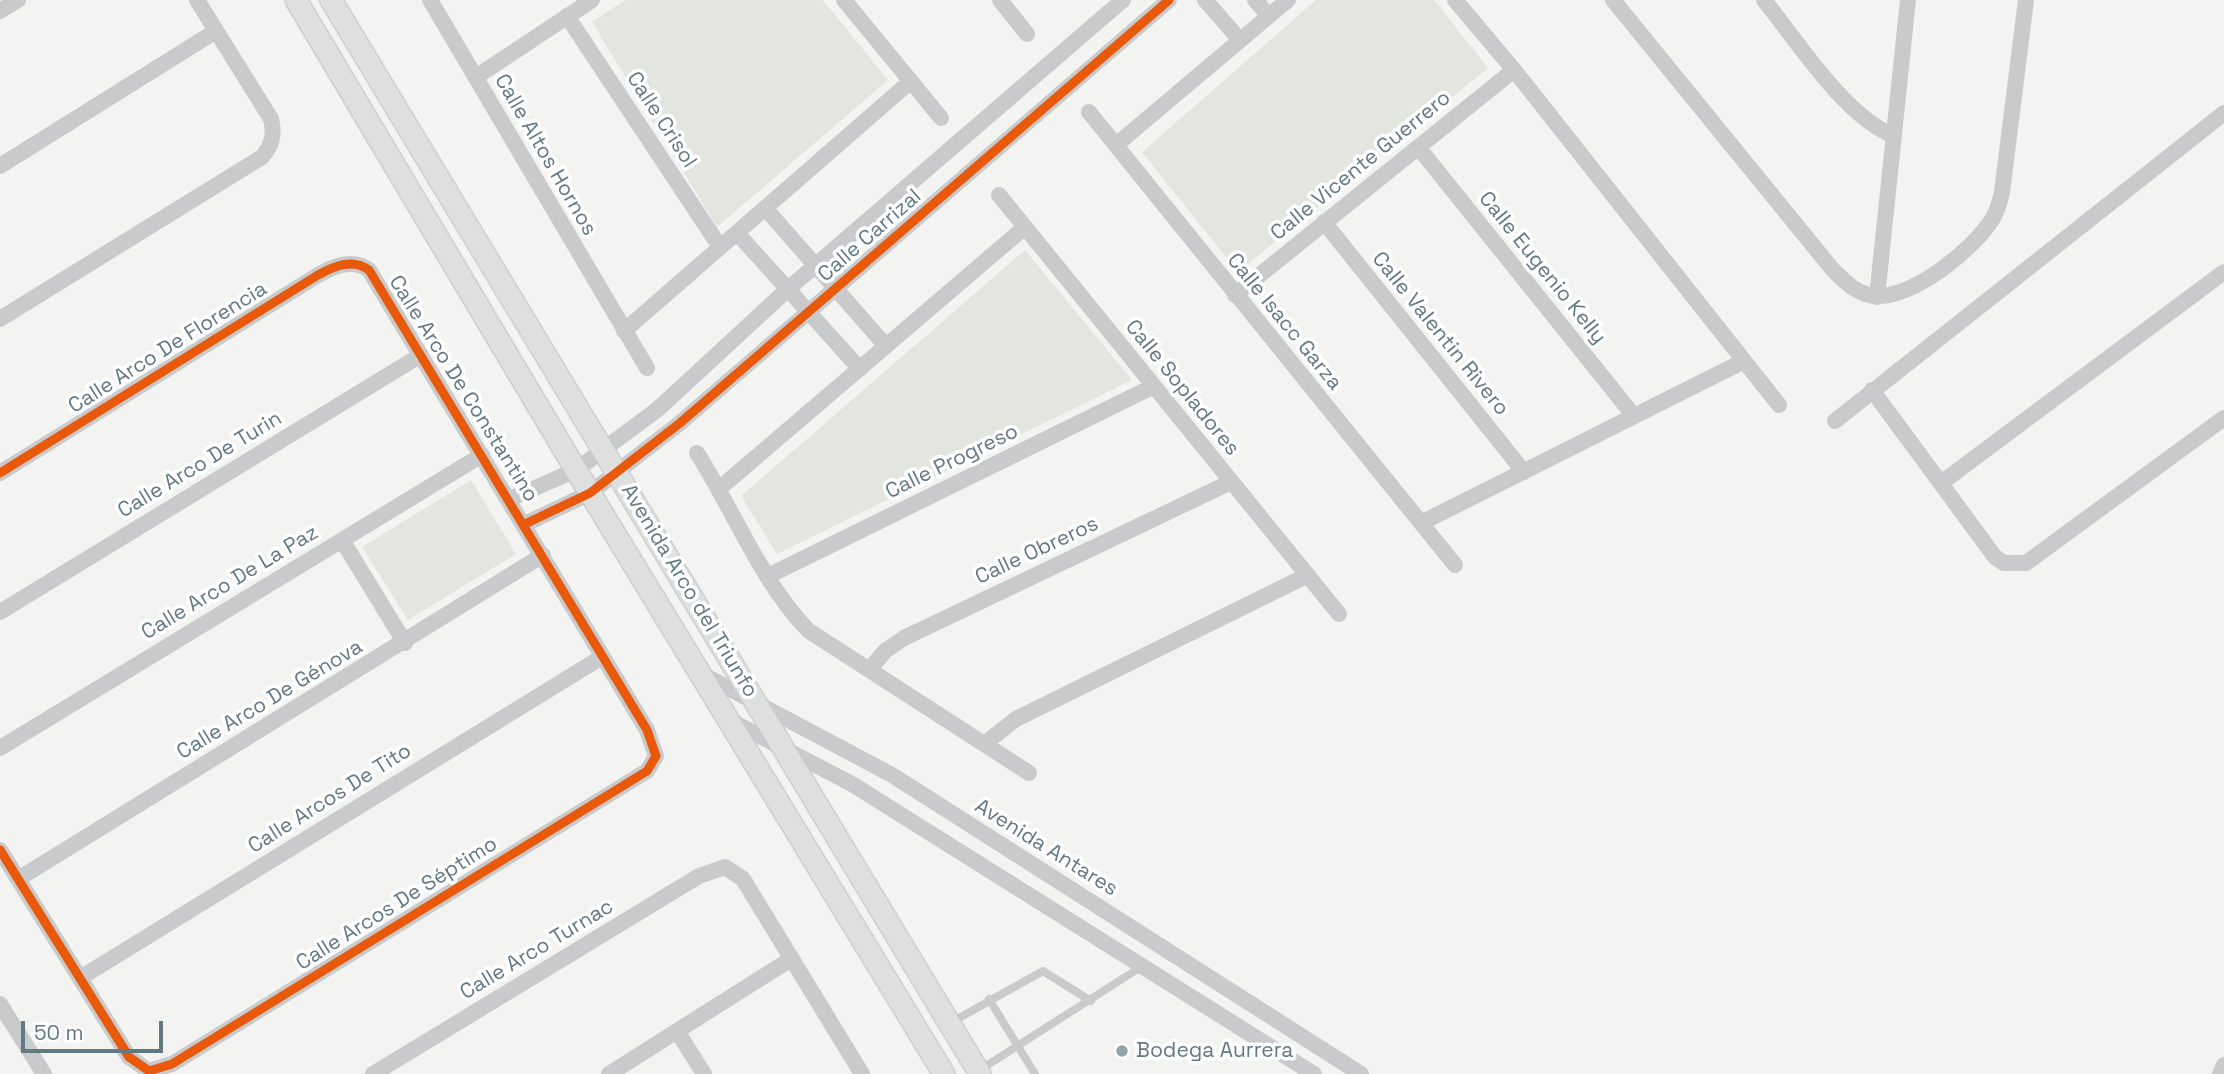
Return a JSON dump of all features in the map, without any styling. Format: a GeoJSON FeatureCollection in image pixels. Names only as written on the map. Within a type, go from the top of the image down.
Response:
{"type":"FeatureCollection","features":[{"type":"Feature","properties":{"kind":"street"},"geometry":{"type":"LineString","coordinates":[[0,319],[262,158],[269,149],[274,130],[271,120],[197,0]]}},
{"type":"Feature","properties":{"kind":"street","name":"Avenida Arco del Triunfo"},"geometry":{"type":"LineString","coordinates":[[296,0],[576,470],[944,1074]]}},
{"type":"Feature","properties":{"kind":"street","name":"Avenida Arco del Triunfo"},"geometry":{"type":"LineString","coordinates":[[331,0],[979,1072]]}},
{"type":"Feature","properties":{"kind":"street","name":"Calle Altos Hornos"},"geometry":{"type":"LineString","coordinates":[[430,0],[647,368]]}},
{"type":"Feature","properties":{"kind":"street"},"geometry":{"type":"LineString","coordinates":[[475,77],[592,0]]}},
{"type":"Feature","properties":{"kind":"street"},"geometry":{"type":"LineString","coordinates":[[844,0],[941,118]]}},
{"type":"Feature","properties":{"kind":"street","name":"Calle Carrizal"},"geometry":{"type":"LineString","coordinates":[[510,499],[576,470],[658,409],[815,265],[1123,0]]}},
{"type":"Feature","properties":{"kind":"street","name":"Calle Carrizal"},"geometry":{"type":"LineString","coordinates":[[525,524],[590,493],[680,423],[1169,0]]}},
{"type":"Feature","properties":{"kind":"street"},"geometry":{"type":"LineString","coordinates":[[1205,0],[1240,40]]}},
{"type":"Feature","properties":{"kind":"street"},"geometry":{"type":"LineString","coordinates":[[1255,0],[1269,16]]}},
{"type":"Feature","properties":{"kind":"street"},"geometry":{"type":"LineString","coordinates":[[1116,145],[1288,0]]}},
{"type":"Feature","properties":{"kind":"street"},"geometry":{"type":"LineString","coordinates":[[1454,0],[1514,70],[1779,405]]}},
{"type":"Feature","properties":{"kind":"street"},"geometry":{"type":"LineString","coordinates":[[1613,0],[1833,270],[1849,285],[1877,297],[1915,286],[1939,270],[1986,230],[1996,214],[2002,192],[2026,0]]}},
{"type":"Feature","properties":{"kind":"street"},"geometry":{"type":"LineString","coordinates":[[1764,0],[1851,107],[1877,129],[1892,135]]}},
{"type":"Feature","properties":{"kind":"street"},"geometry":{"type":"LineString","coordinates":[[1877,297],[1908,0]]}},
{"type":"Feature","properties":{"kind":"street"},"geometry":{"type":"LineString","coordinates":[[1003,1],[1027,34]]}},
{"type":"Feature","properties":{"kind":"street","name":"Calle Crisol"},"geometry":{"type":"LineString","coordinates":[[568,16],[720,247]]}},
{"type":"Feature","properties":{"kind":"street"},"geometry":{"type":"LineString","coordinates":[[0,166],[216,31]]}},
{"type":"Feature","properties":{"kind":"street","name":"Calle Vicente Guerrero"},"geometry":{"type":"LineString","coordinates":[[1235,295],[1514,70]]}},
{"type":"Feature","properties":{"kind":"street"},"geometry":{"type":"LineString","coordinates":[[624,331],[911,81]]}},
{"type":"Feature","properties":{"kind":"street","name":"Calle Isacc Garza"},"geometry":{"type":"LineString","coordinates":[[1089,112],[1455,565]]}},
{"type":"Feature","properties":{"kind":"street"},"geometry":{"type":"LineString","coordinates":[[1835,421],[2224,113]]}},
{"type":"Feature","properties":{"kind":"street","name":"Calle Eugenio Kelly"},"geometry":{"type":"LineString","coordinates":[[1418,147],[1634,416]]}},
{"type":"Feature","properties":{"kind":"street","name":"Calle Sopladores"},"geometry":{"type":"LineString","coordinates":[[999,195],[1339,614]]}},
{"type":"Feature","properties":{"kind":"street"},"geometry":{"type":"LineString","coordinates":[[765,208],[886,346]]}},
{"type":"Feature","properties":{"kind":"street","name":"Calle Valentin Rivero"},"geometry":{"type":"LineString","coordinates":[[1324,222],[1524,472]]}},
{"type":"Feature","properties":{"kind":"street"},"geometry":{"type":"LineString","coordinates":[[720,488],[1025,227]]}},
{"type":"Feature","properties":{"kind":"street"},"geometry":{"type":"LineString","coordinates":[[737,233],[860,369]]}},
{"type":"Feature","properties":{"kind":"street","name":"Calle Arco De Constantino"},"geometry":{"type":"LineString","coordinates":[[358,264],[369,270],[510,499],[647,730],[656,756]]}},
{"type":"Feature","properties":{"kind":"street","name":"Calle Arco De Florencia"},"geometry":{"type":"LineString","coordinates":[[0,472],[318,275],[333,267],[358,264]]}},
{"type":"Feature","properties":{"kind":"street"},"geometry":{"type":"LineString","coordinates":[[1941,483],[2224,272]]}},
{"type":"Feature","properties":{"kind":"street","name":"Calle Arco De Turin"},"geometry":{"type":"LineString","coordinates":[[0,612],[421,355]]}},
{"type":"Feature","properties":{"kind":"street"},"geometry":{"type":"LineString","coordinates":[[1421,523],[1744,361]]}},
{"type":"Feature","properties":{"kind":"street","name":"Calle Progreso"},"geometry":{"type":"LineString","coordinates":[[768,576],[1154,386]]}},
{"type":"Feature","properties":{"kind":"street"},"geometry":{"type":"LineString","coordinates":[[1872,390],[1995,557],[2004,563],[2026,563],[2224,418]]}},
{"type":"Feature","properties":{"kind":"street"},"geometry":{"type":"LineString","coordinates":[[697,453],[720,488],[768,576],[795,617],[809,631],[1029,773]]}},
{"type":"Feature","properties":{"kind":"street","name":"Calle Arco De La Paz"},"geometry":{"type":"LineString","coordinates":[[0,748],[482,455]]}},
{"type":"Feature","properties":{"kind":"street","name":"Calle Obreros"},"geometry":{"type":"LineString","coordinates":[[869,670],[885,651],[913,634],[1231,482]]}},
{"type":"Feature","properties":{"kind":"street"},"geometry":{"type":"LineString","coordinates":[[342,540],[405,643]]}},
{"type":"Feature","properties":{"kind":"street","name":"Calle Arco De Génova"},"geometry":{"type":"LineString","coordinates":[[18,879],[405,643],[543,555]]}},
{"type":"Feature","properties":{"kind":"street"},"geometry":{"type":"LineString","coordinates":[[984,744],[1016,719],[1308,575]]}},
{"type":"Feature","properties":{"kind":"street","name":"Calle Arcos De Tito"},"geometry":{"type":"LineString","coordinates":[[80,978],[603,657]]}},
{"type":"Feature","properties":{"kind":"street","name":"Avenida Antares"},"geometry":{"type":"LineString","coordinates":[[700,673],[892,775],[1361,1074]]}},
{"type":"Feature","properties":{"kind":"street"},"geometry":{"type":"LineString","coordinates":[[729,720],[852,785],[1144,965],[1314,1074]]}},
{"type":"Feature","properties":{"kind":"street","name":"Calle Arcos De Séptimo"},"geometry":{"type":"LineString","coordinates":[[80,978],[129,1057],[149,1071],[172,1064],[647,771],[656,756]]}},
{"type":"Feature","properties":{"kind":"street"},"geometry":{"type":"LineString","coordinates":[[0,850],[80,978]]}},
{"type":"Feature","properties":{"kind":"street","name":"Calle Arco Turnac"},"geometry":{"type":"LineString","coordinates":[[373,1074],[699,876],[725,867],[735,871],[743,879],[791,959]]}},
{"type":"Feature","properties":{"kind":"street"},"geometry":{"type":"LineString","coordinates":[[609,1074],[791,959],[862,1074]]}},
{"type":"Feature","properties":{"kind":"street"},"geometry":{"type":"LineString","coordinates":[[0,1004],[44,1074]]}},
{"type":"Feature","properties":{"kind":"street"},"geometry":{"type":"LineString","coordinates":[[677,1031],[704,1074]]}},
{"type":"Feature","properties":{"kind":"street"},"geometry":{"type":"LineString","coordinates":[[2220,1074],[2224,1065]]}},
{"type":"Feature","properties":{"kind":"lane"},"geometry":{"type":"LineString","coordinates":[[979,1072],[1091,1002],[1144,965]]}},
{"type":"Feature","properties":{"kind":"lane"},"geometry":{"type":"LineString","coordinates":[[950,1023],[1043,971],[1091,1002]]}},
{"type":"Feature","properties":{"kind":"lane"},"geometry":{"type":"LineString","coordinates":[[989,999],[1035,1074]]}},
{"type":"Feature","properties":{"kind":"shaded area"},"geometry":{"type":"Polygon","coordinates":[[[625,0],[823,0],[888,80],[717,227],[592,22],[625,0]]]}},
{"type":"Feature","properties":{"kind":"shaded area"},"geometry":{"type":"Polygon","coordinates":[[[1316,0],[1434,0],[1488,68],[1238,272],[1142,152],[1316,0]]]}},
{"type":"Feature","properties":{"kind":"shaded area"},"geometry":{"type":"Polygon","coordinates":[[[1025,250],[1132,380],[777,554],[741,496],[1025,250]]]}},
{"type":"Feature","properties":{"kind":"shaded area"},"geometry":{"type":"Polygon","coordinates":[[[471,480],[516,554],[408,620],[362,547],[471,480]]]}},
{"type":"Feature","properties":{"kind":"cycle path"},"geometry":{"type":"LineString","coordinates":[[525,524],[590,493],[680,423],[1169,0]]}},
{"type":"Feature","properties":{"kind":"cycle path"},"geometry":{"type":"LineString","coordinates":[[0,473],[318,275],[344,265],[363,266],[369,270],[647,730],[656,756],[647,771],[172,1064],[149,1071],[129,1057],[0,850]]}},
{"type":"Feature","properties":{"kind":"place","name":"Bodega Aurrera"},"geometry":{"type":"Point","coordinates":[1122,1051]}}]}
